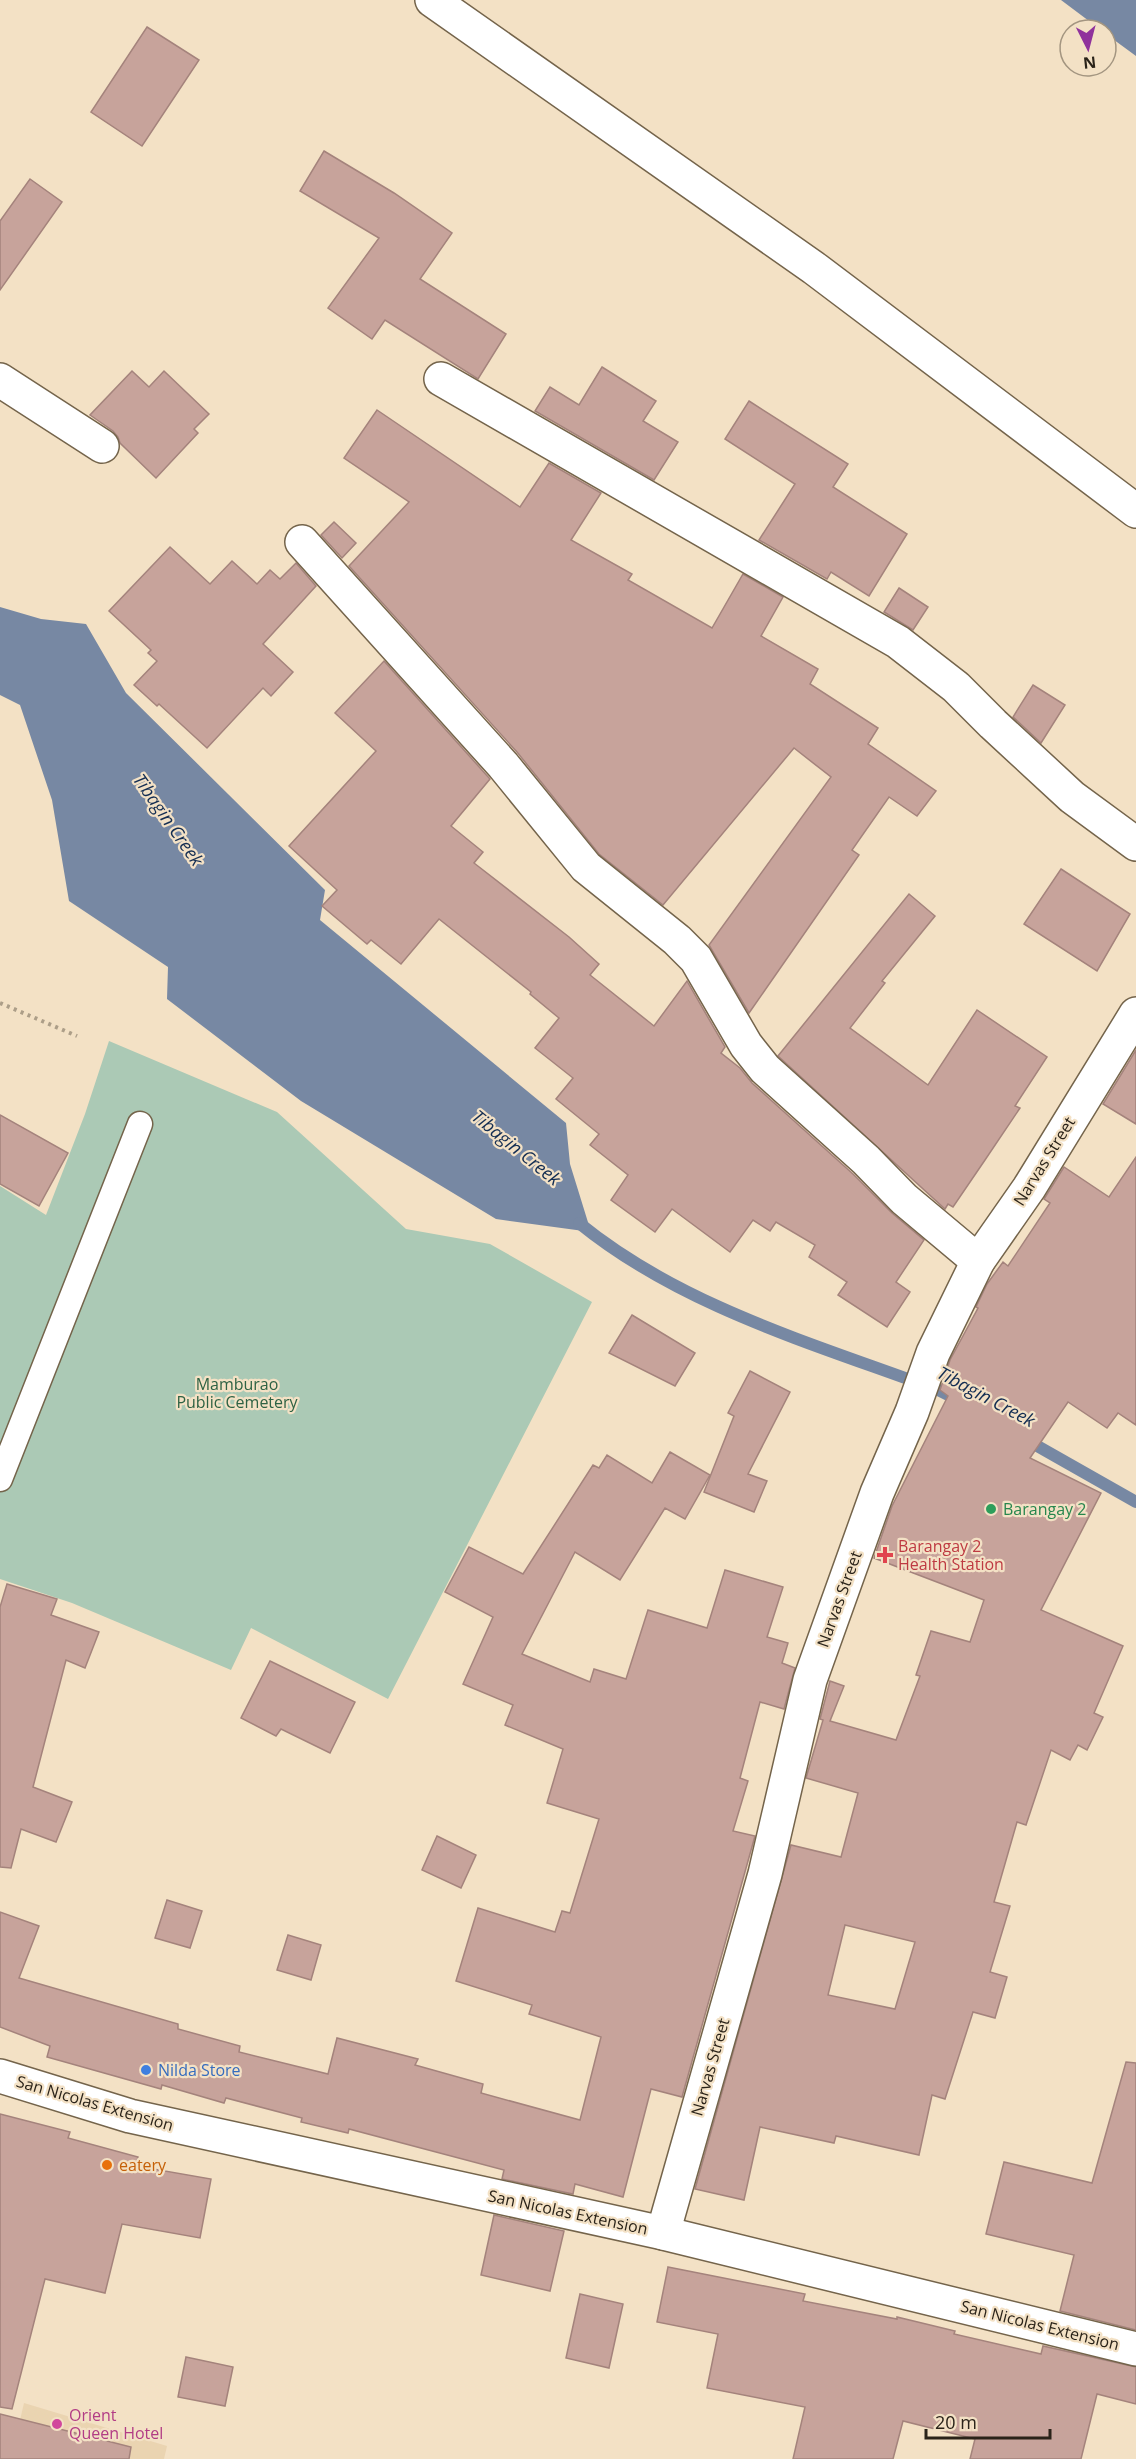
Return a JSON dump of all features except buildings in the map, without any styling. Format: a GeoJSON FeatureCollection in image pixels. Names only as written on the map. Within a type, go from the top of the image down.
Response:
{"type":"FeatureCollection","features":[{"type":"Feature","properties":{"kind":"street"},"geometry":{"type":"LineString","coordinates":[[432,0],[814,268],[1136,511]]}},
{"type":"Feature","properties":{"kind":"street"},"geometry":{"type":"LineString","coordinates":[[441,379],[898,642],[956,687],[1072,797],[1136,844]]}},
{"type":"Feature","properties":{"kind":"street"},"geometry":{"type":"LineString","coordinates":[[0,380],[102,446]]}},
{"type":"Feature","properties":{"kind":"street"},"geometry":{"type":"LineString","coordinates":[[302,542],[503,765],[586,867],[677,940],[696,959],[746,1045],[765,1069],[858,1153],[904,1199],[978,1261]]}},
{"type":"Feature","properties":{"kind":"street","name":"Narvas Street"},"geometry":{"type":"LineString","coordinates":[[663,2233],[765,1874],[810,1680],[878,1492],[912,1412],[933,1353],[978,1261],[1029,1188],[1136,1014]]}},
{"type":"Feature","properties":{"kind":"street","name":"San Nicolas Extension"},"geometry":{"type":"LineString","coordinates":[[0,2076],[130,2116],[663,2233],[1136,2349]]}},
{"type":"Feature","properties":{"kind":"lane"},"geometry":{"type":"LineString","coordinates":[[0,1479],[140,1124]]}},
{"type":"Feature","properties":{"kind":"path"},"geometry":{"type":"LineString","coordinates":[[0,1003],[77,1036]]}},
{"type":"Feature","properties":{"kind":"shaded area","name":"Orient Queen Hotel"},"geometry":{"type":"Polygon","coordinates":[[[24,2403],[167,2446],[164,2459],[11,2459],[24,2403]]]}},
{"type":"Feature","properties":{"kind":"green space","name":"Mamburao Public Cemetery"},"geometry":{"type":"Polygon","coordinates":[[[109,1041],[277,1112],[406,1229],[490,1244],[592,1302],[388,1699],[251,1628],[231,1670],[72,1603],[0,1579],[0,1186],[46,1215],[85,1114],[109,1041]]]}},
{"type":"Feature","properties":{"kind":"water"},"geometry":{"type":"Polygon","coordinates":[[[1061,0],[1136,0],[1136,56],[1118,43],[1118,18],[1085,18],[1061,0]]]}},
{"type":"Feature","properties":{"kind":"water"},"geometry":{"type":"Polygon","coordinates":[[[0,607],[41,619],[86,624],[126,693],[325,890],[320,920],[566,1123],[570,1164],[591,1232],[496,1219],[301,1101],[167,999],[168,967],[69,901],[52,800],[20,705],[0,695],[0,607]]]}},
{"type":"Feature","properties":{"kind":"waterway","name":"Tibagin Creek"},"geometry":{"type":"LineString","coordinates":[[579,1223],[619,1252],[705,1301],[798,1339],[938,1390],[958,1400]]}},
{"type":"Feature","properties":{"kind":"waterway","name":"Tibagin Creek"},"geometry":{"type":"LineString","coordinates":[[1025,1439],[1136,1502]]}},
{"type":"Feature","properties":{"kind":"place","name":"Barangay 2"},"geometry":{"type":"Point","coordinates":[991,1509]}},
{"type":"Feature","properties":{"kind":"place","name":"Barangay 2 Health Station"},"geometry":{"type":"Point","coordinates":[885,1555]}},
{"type":"Feature","properties":{"kind":"place","name":"Nilda Store"},"geometry":{"type":"Point","coordinates":[146,2070]}},
{"type":"Feature","properties":{"kind":"place","name":"eatery"},"geometry":{"type":"Point","coordinates":[107,2165]}},
{"type":"Feature","properties":{"kind":"place","name":"Orient Queen Hotel"},"geometry":{"type":"Point","coordinates":[57,2424]}}]}
